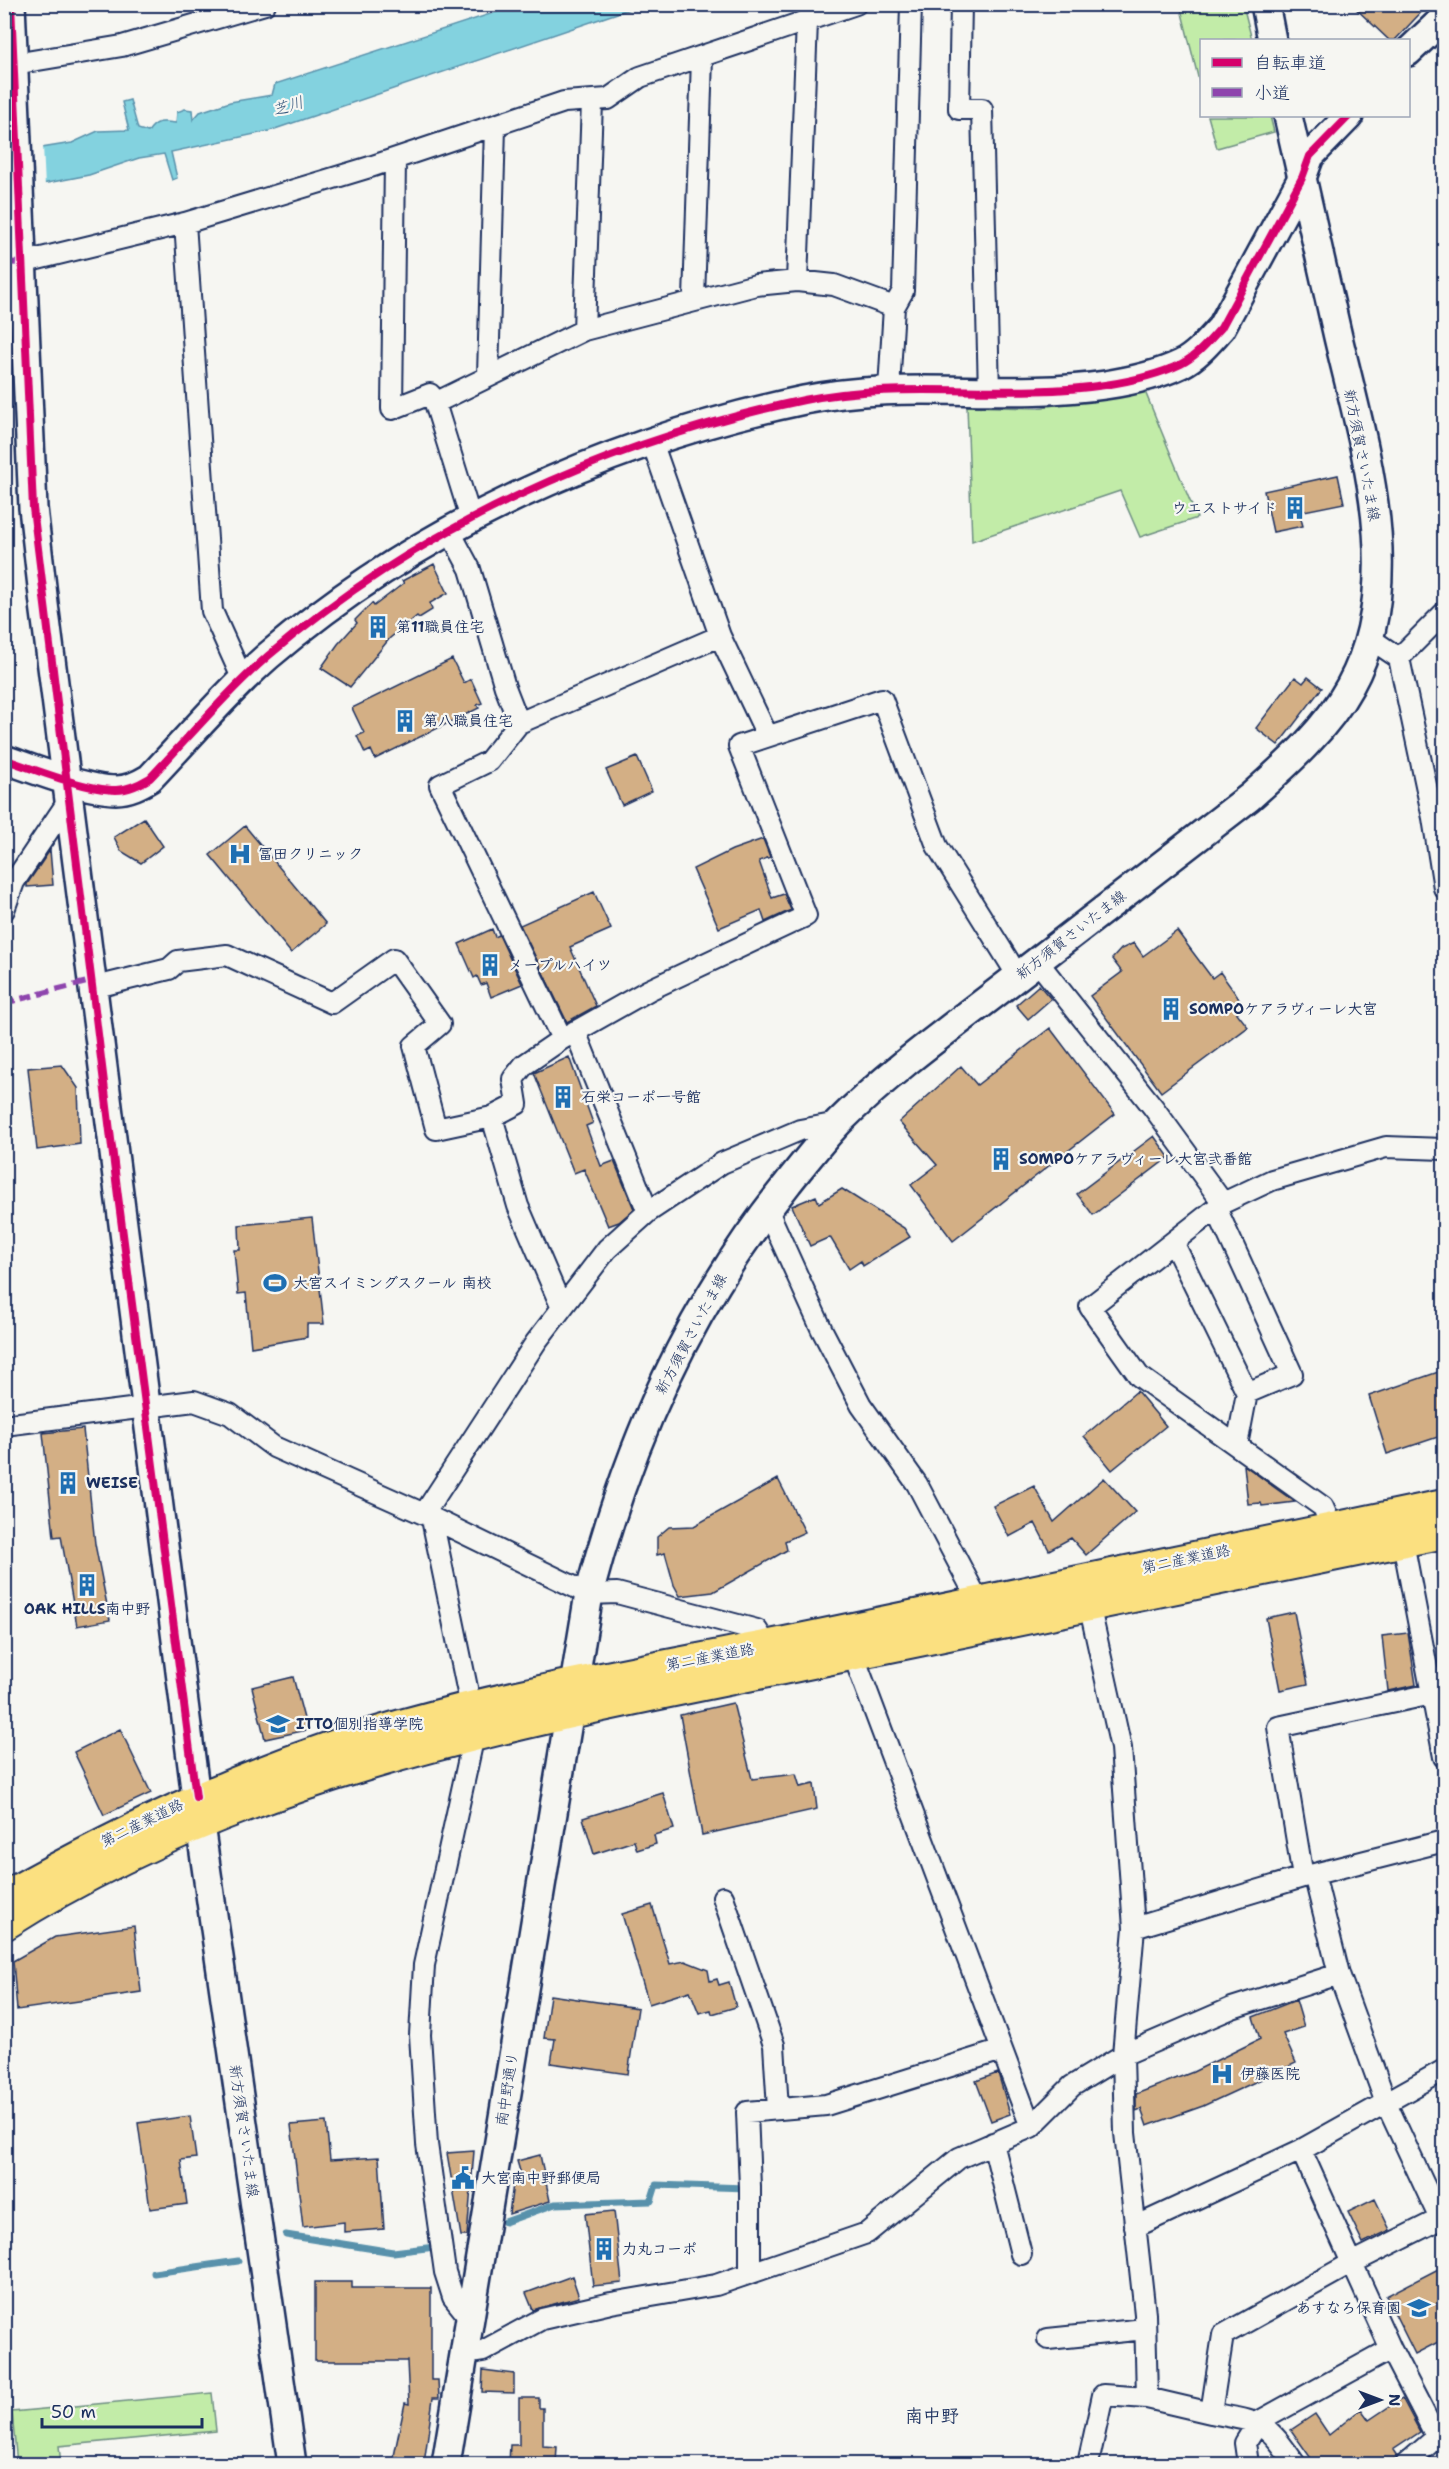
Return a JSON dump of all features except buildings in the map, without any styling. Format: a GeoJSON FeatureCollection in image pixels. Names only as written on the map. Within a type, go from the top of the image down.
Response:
{"type":"FeatureCollection","features":[{"type":"Feature","properties":{"kind":"main road","name":"第二産業道路"},"geometry":{"type":"LineString","coordinates":[[4,1897],[96,1846],[198,1811],[336,1773],[472,1721],[570,1699],[767,1646],[1444,1505]]}},
{"type":"Feature","properties":{"kind":"main road","name":"第二産業道路"},"geometry":{"type":"LineString","coordinates":[[570,1699],[854,1654],[1444,1533]]}},
{"type":"Feature","properties":{"kind":"main road","name":"第二産業道路"},"geometry":{"type":"LineString","coordinates":[[4,1925],[110,1866],[198,1811]]}},
{"type":"Feature","properties":{"kind":"street","name":"新方須賀さいたま線"},"geometry":{"type":"LineString","coordinates":[[11,4],[20,252],[33,508],[198,1811],[292,2464]]}},
{"type":"Feature","properties":{"kind":"street"},"geometry":{"type":"LineString","coordinates":[[13,82],[122,46],[265,4]]}},
{"type":"Feature","properties":{"kind":"street"},"geometry":{"type":"LineString","coordinates":[[20,252],[185,223],[395,159],[564,102],[592,102],[608,99],[640,78],[856,4]]}},
{"type":"Feature","properties":{"kind":"street"},"geometry":{"type":"LineString","coordinates":[[889,389],[894,307],[903,291],[911,4]]}},
{"type":"Feature","properties":{"kind":"street"},"geometry":{"type":"LineString","coordinates":[[961,4],[959,109],[981,109],[989,393]]}},
{"type":"Feature","properties":{"kind":"street"},"geometry":{"type":"LineString","coordinates":[[1265,4],[1272,39]]}},
{"type":"Feature","properties":{"kind":"street"},"geometry":{"type":"LineString","coordinates":[[1410,50],[1444,18]]}},
{"type":"Feature","properties":{"kind":"street"},"geometry":{"type":"LineString","coordinates":[[797,282],[807,21]]}},
{"type":"Feature","properties":{"kind":"street"},"geometry":{"type":"LineString","coordinates":[[694,299],[702,58]]}},
{"type":"Feature","properties":{"kind":"street"},"geometry":{"type":"LineString","coordinates":[[584,330],[592,102]]}},
{"type":"Feature","properties":{"kind":"street","name":"新方須賀さいたま線"},"geometry":{"type":"LineString","coordinates":[[570,1699],[589,1594],[607,1524],[633,1452],[670,1368],[713,1286],[768,1209],[838,1123],[921,1051],[1250,797],[1293,759],[1350,687],[1368,637],[1377,577],[1374,506],[1288,117]]}},
{"type":"Feature","properties":{"kind":"street"},"geometry":{"type":"LineString","coordinates":[[4,759],[68,790],[117,790],[135,787],[150,778],[243,680],[309,623],[364,582],[460,524],[555,478],[652,442],[804,400],[860,391],[889,389],[989,393],[1090,387],[1132,381],[1182,364],[1203,348],[1221,328],[1302,178],[1310,156],[1348,117]]}},
{"type":"Feature","properties":{"kind":"street"},"geometry":{"type":"LineString","coordinates":[[488,375],[495,127]]}},
{"type":"Feature","properties":{"kind":"street"},"geometry":{"type":"LineString","coordinates":[[395,159],[392,409],[430,394],[436,402],[470,569],[505,687],[519,723]]}},
{"type":"Feature","properties":{"kind":"street"},"geometry":{"type":"LineString","coordinates":[[185,223],[212,611],[243,680]]}},
{"type":"Feature","properties":{"kind":"street"},"geometry":{"type":"LineString","coordinates":[[436,402],[584,330],[694,299],[756,285],[797,282],[834,285],[894,307]]}},
{"type":"Feature","properties":{"kind":"street"},"geometry":{"type":"LineString","coordinates":[[652,442],[720,636],[768,735]]}},
{"type":"Feature","properties":{"kind":"street"},"geometry":{"type":"LineString","coordinates":[[1399,658],[1444,613]]}},
{"type":"Feature","properties":{"kind":"street"},"geometry":{"type":"LineString","coordinates":[[648,1212],[568,1035],[440,785],[489,761],[519,723],[720,636]]}},
{"type":"Feature","properties":{"kind":"street"},"geometry":{"type":"LineString","coordinates":[[1368,637],[1399,658],[1439,816],[1444,888]]}},
{"type":"Feature","properties":{"kind":"street"},"geometry":{"type":"LineString","coordinates":[[92,988],[169,969],[178,961],[227,955],[332,1004],[394,959],[440,1024],[414,1046],[436,1129],[492,1117],[518,1104],[513,1079],[524,1065],[568,1035],[649,990],[806,916],[739,746],[882,699],[937,846],[1028,969],[1153,1107],[1220,1205],[1292,1374],[1247,1393]]}},
{"type":"Feature","properties":{"kind":"street"},"geometry":{"type":"LineString","coordinates":[[4,910],[14,882],[68,790]]}},
{"type":"Feature","properties":{"kind":"street"},"geometry":{"type":"LineString","coordinates":[[492,1117],[518,1206],[561,1306]]}},
{"type":"Feature","properties":{"kind":"street"},"geometry":{"type":"LineString","coordinates":[[469,2317],[453,2297],[445,2272],[427,2144],[420,2035],[424,1965],[472,1721],[428,1516],[561,1306],[607,1249],[648,1212],[722,1163],[800,1130],[838,1123]]}},
{"type":"Feature","properties":{"kind":"street"},"geometry":{"type":"LineString","coordinates":[[1332,1528],[1323,1507],[1139,1376],[1090,1307],[1220,1205],[1272,1180],[1386,1147],[1444,1149]]}},
{"type":"Feature","properties":{"kind":"street"},"geometry":{"type":"LineString","coordinates":[[768,1209],[822,1330],[861,1404],[917,1484],[979,1602]]}},
{"type":"Feature","properties":{"kind":"street"},"geometry":{"type":"LineString","coordinates":[[1173,1242],[1247,1393],[1237,1445]]}},
{"type":"Feature","properties":{"kind":"street"},"geometry":{"type":"LineString","coordinates":[[4,1425],[194,1401],[230,1414],[274,1447],[428,1516],[589,1594],[617,1593],[758,1630],[767,1646]]}},
{"type":"Feature","properties":{"kind":"street"},"geometry":{"type":"LineString","coordinates":[[1403,1542],[1444,1757]]}},
{"type":"Feature","properties":{"kind":"street"},"geometry":{"type":"LineString","coordinates":[[1089,1604],[1121,1748],[1134,1928],[1124,2055],[1125,2133],[1145,2329],[1147,2398]]}},
{"type":"Feature","properties":{"kind":"street"},"geometry":{"type":"LineString","coordinates":[[854,1654],[1031,2127]]}},
{"type":"Feature","properties":{"kind":"street"},"geometry":{"type":"LineString","coordinates":[[1211,2413],[1223,2335],[1353,2263],[1442,2223],[1386,2103],[1339,1974],[1308,1876],[1278,1727],[1432,1694]]}},
{"type":"Feature","properties":{"kind":"street","name":"南中野通り"},"geometry":{"type":"LineString","coordinates":[[447,2464],[570,1699]]}},
{"type":"Feature","properties":{"kind":"street"},"geometry":{"type":"LineString","coordinates":[[1134,1928],[1308,1876],[1444,1841]]}},
{"type":"Feature","properties":{"kind":"street"},"geometry":{"type":"LineString","coordinates":[[723,1897],[774,2045],[778,2109]]}},
{"type":"Feature","properties":{"kind":"street"},"geometry":{"type":"LineString","coordinates":[[464,2354],[483,2351],[542,2319],[611,2303],[716,2285],[867,2233],[959,2158],[1031,2127],[1072,2086],[1124,2055],[1232,2008],[1339,1974]]}},
{"type":"Feature","properties":{"kind":"street"},"geometry":{"type":"LineString","coordinates":[[750,2272],[747,2112],[826,2105],[1002,2050]]}},
{"type":"Feature","properties":{"kind":"street"},"geometry":{"type":"LineString","coordinates":[[1135,2227],[1302,2150],[1444,2070]]}},
{"type":"Feature","properties":{"kind":"street"},"geometry":{"type":"LineString","coordinates":[[993,2143],[1021,2254]]}},
{"type":"Feature","properties":{"kind":"street"},"geometry":{"type":"LineString","coordinates":[[1302,2150],[1391,2349],[1441,2434],[1406,2464]]}},
{"type":"Feature","properties":{"kind":"street"},"geometry":{"type":"LineString","coordinates":[[1048,2339],[1145,2329]]}},
{"type":"Feature","properties":{"kind":"street"},"geometry":{"type":"LineString","coordinates":[[1248,2464],[1245,2443],[1258,2422],[1391,2349]]}},
{"type":"Feature","properties":{"kind":"street"},"geometry":{"type":"LineString","coordinates":[[1088,2464],[1103,2395],[1147,2398],[1258,2422],[1275,2434],[1295,2464]]}},
{"type":"Feature","properties":{"kind":"green space"},"geometry":{"type":"Polygon","coordinates":[[[1180,5],[1243,5],[1252,39],[1200,39],[1200,85],[1180,5]]]}},
{"type":"Feature","properties":{"kind":"green space"},"geometry":{"type":"Polygon","coordinates":[[[1208,117],[1270,117],[1274,132],[1217,148],[1208,117]]]}},
{"type":"Feature","properties":{"kind":"green space"},"geometry":{"type":"Polygon","coordinates":[[[1144,389],[1197,518],[1140,537],[1120,491],[972,541],[967,406],[1038,408],[1144,389]]]}},
{"type":"Feature","properties":{"kind":"green space"},"geometry":{"type":"Polygon","coordinates":[[[212,2393],[216,2431],[59,2446],[61,2464],[17,2464],[12,2412],[212,2393]]]}},
{"type":"Feature","properties":{"kind":"water","name":"芝川"},"geometry":{"type":"Polygon","coordinates":[[[518,5],[641,5],[269,131],[171,152],[177,178],[172,180],[164,154],[139,158],[89,175],[5,191],[5,154],[72,143],[98,131],[129,130],[122,102],[130,100],[138,129],[148,132],[160,122],[176,123],[177,112],[185,109],[192,110],[193,120],[200,112],[230,102],[272,95],[275,84],[518,5]]]}},
{"type":"Feature","properties":{"kind":"pier"},"geometry":{"type":"Polygon","coordinates":[[[43,145],[45,187],[4,194],[4,151],[43,145]]]}},
{"type":"Feature","properties":{"kind":"waterway"},"geometry":{"type":"LineString","coordinates":[[505,2222],[555,2204],[651,2201],[656,2185],[747,2188]]}},
{"type":"Feature","properties":{"kind":"waterway"},"geometry":{"type":"LineString","coordinates":[[286,2235],[393,2252],[435,2247]]}},
{"type":"Feature","properties":{"kind":"waterway"},"geometry":{"type":"LineString","coordinates":[[154,2273],[238,2261]]}},
{"type":"Feature","properties":{"kind":"marked path"},"geometry":{"type":"LineString","coordinates":[[4,262],[21,263]]}},
{"type":"Feature","properties":{"kind":"marked path"},"geometry":{"type":"LineString","coordinates":[[4,1003],[91,981]]}},
{"type":"Feature","properties":{"kind":"cycle path"},"geometry":{"type":"LineString","coordinates":[[11,4],[33,508],[118,1196],[196,1797]]}},
{"type":"Feature","properties":{"kind":"cycle path"},"geometry":{"type":"LineString","coordinates":[[4,759],[90,787],[116,790],[138,784],[150,778],[222,700],[268,656],[327,609],[388,567],[453,529],[520,495],[589,465],[659,439],[731,417],[841,394],[916,390],[1067,389],[1134,379],[1181,364],[1198,353],[1221,328],[1302,178],[1310,156],[1348,117]]}},
{"type":"Feature","properties":{"kind":"place","name":"ウエストサイド"},"geometry":{"type":"Point","coordinates":[1295,508]}},
{"type":"Feature","properties":{"kind":"place","name":"第11職員住宅"},"geometry":{"type":"Point","coordinates":[378,627]}},
{"type":"Feature","properties":{"kind":"place","name":"第八職員住宅"},"geometry":{"type":"Point","coordinates":[405,721]}},
{"type":"Feature","properties":{"kind":"place","name":"冨田クリニック"},"geometry":{"type":"Point","coordinates":[240,854]}},
{"type":"Feature","properties":{"kind":"place","name":"メープルハイツ"},"geometry":{"type":"Point","coordinates":[490,965]}},
{"type":"Feature","properties":{"kind":"place","name":"SOMPOケアラヴィーレ大宮"},"geometry":{"type":"Point","coordinates":[1171,1009]}},
{"type":"Feature","properties":{"kind":"place","name":"石栄コーポ一号館"},"geometry":{"type":"Point","coordinates":[563,1097]}},
{"type":"Feature","properties":{"kind":"place","name":"SOMPOケアラヴィーレ大宮弐番館"},"geometry":{"type":"Point","coordinates":[1001,1159]}},
{"type":"Feature","properties":{"kind":"place","name":"大宮スイミングスクール 南校"},"geometry":{"type":"Point","coordinates":[275,1283]}},
{"type":"Feature","properties":{"kind":"place","name":"WEISE"},"geometry":{"type":"Point","coordinates":[68,1483]}},
{"type":"Feature","properties":{"kind":"place","name":"OAK HILLS南中野"},"geometry":{"type":"Point","coordinates":[87,1585]}},
{"type":"Feature","properties":{"kind":"place","name":"ITTO個別指導学院"},"geometry":{"type":"Point","coordinates":[278,1724]}},
{"type":"Feature","properties":{"kind":"place","name":"伊藤医院"},"geometry":{"type":"Point","coordinates":[1222,2074]}},
{"type":"Feature","properties":{"kind":"place","name":"大宮南中野郵便局"},"geometry":{"type":"Point","coordinates":[463,2178]}},
{"type":"Feature","properties":{"kind":"place","name":"力丸コーポ"},"geometry":{"type":"Point","coordinates":[604,2249]}},
{"type":"Feature","properties":{"kind":"place","name":"あすなろ保育園"},"geometry":{"type":"Point","coordinates":[1419,2308]}},
{"type":"Feature","properties":{"kind":"district","name":"南中野"},"geometry":{"type":"Point","coordinates":[932,2416]}}]}
